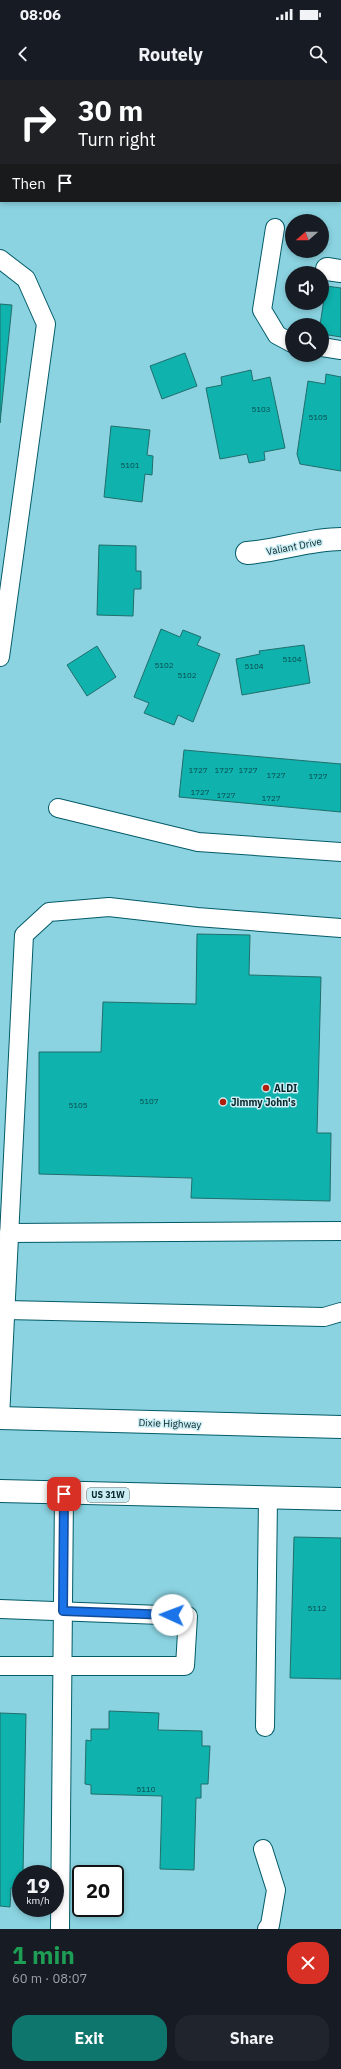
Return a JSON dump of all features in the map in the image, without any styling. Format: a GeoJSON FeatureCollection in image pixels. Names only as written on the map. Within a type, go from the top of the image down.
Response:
{"type":"FeatureCollection","features":[{"type":"Feature","properties":{"kind":"main road","name":"Valiant Drive"},"geometry":{"type":"LineString","coordinates":[[248,553],[269,551],[315,540],[341,539]]}},
{"type":"Feature","properties":{"kind":"main road","name":"Dixie Highway"},"geometry":{"type":"LineString","coordinates":[[0,1418],[341,1428]]}},
{"type":"Feature","properties":{"kind":"main road","name":"US 31W"},"geometry":{"type":"LineString","coordinates":[[0,1491],[268,1499],[341,1499]]}},
{"type":"Feature","properties":{"kind":"main road"},"geometry":{"type":"LineString","coordinates":[[301,1499],[341,1494]]}},
{"type":"Feature","properties":{"kind":"lane"},"geometry":{"type":"LineString","coordinates":[[275,228],[262,310],[277,335],[285,339]]}},
{"type":"Feature","properties":{"kind":"lane"},"geometry":{"type":"LineString","coordinates":[[0,259],[26,279],[46,324],[0,657]]}},
{"type":"Feature","properties":{"kind":"lane"},"geometry":{"type":"LineString","coordinates":[[329,348],[341,350]]}},
{"type":"Feature","properties":{"kind":"lane"},"geometry":{"type":"LineString","coordinates":[[58,808],[198,842],[341,852]]}},
{"type":"Feature","properties":{"kind":"lane"},"geometry":{"type":"LineString","coordinates":[[0,1418],[24,935],[49,912],[109,907],[197,917],[341,928]]}},
{"type":"Feature","properties":{"kind":"lane"},"geometry":{"type":"LineString","coordinates":[[9,1233],[341,1231]]}},
{"type":"Feature","properties":{"kind":"lane"},"geometry":{"type":"LineString","coordinates":[[6,1310],[324,1316],[341,1312]]}},
{"type":"Feature","properties":{"kind":"lane"},"geometry":{"type":"LineString","coordinates":[[60,1929],[64,1494]]}},
{"type":"Feature","properties":{"kind":"lane"},"geometry":{"type":"LineString","coordinates":[[265,1727],[268,1499]]}},
{"type":"Feature","properties":{"kind":"lane"},"geometry":{"type":"LineString","coordinates":[[0,1609],[188,1616],[185,1666],[0,1666]]}},
{"type":"Feature","properties":{"kind":"lane"},"geometry":{"type":"LineString","coordinates":[[263,1849],[276,1890],[270,1925],[267,1929]]}},
{"type":"Feature","properties":{"kind":"building"},"geometry":{"type":"Polygon","coordinates":[[[329,286],[341,288],[341,337],[329,335],[329,318],[321,318],[322,310],[329,310],[329,286]]]}},
{"type":"Feature","properties":{"kind":"building"},"geometry":{"type":"Polygon","coordinates":[[[0,304],[12,305],[0,423],[0,304]]]}},
{"type":"Feature","properties":{"kind":"building"},"geometry":{"type":"Polygon","coordinates":[[[185,353],[197,386],[162,399],[150,366],[185,353]]]}},
{"type":"Feature","properties":{"kind":"building"},"geometry":{"type":"Polygon","coordinates":[[[251,370],[253,381],[270,377],[285,448],[264,452],[265,460],[249,463],[247,454],[220,459],[206,388],[222,385],[221,377],[251,370]]]}},
{"type":"Feature","properties":{"kind":"building"},"geometry":{"type":"Polygon","coordinates":[[[326,374],[341,377],[341,471],[300,464],[297,454],[308,381],[325,384],[326,374]]]}},
{"type":"Feature","properties":{"kind":"building"},"geometry":{"type":"Polygon","coordinates":[[[111,426],[150,430],[147,455],[153,456],[152,475],[145,474],[142,502],[104,497],[111,426]]]}},
{"type":"Feature","properties":{"kind":"building"},"geometry":{"type":"Polygon","coordinates":[[[99,545],[136,546],[136,571],[141,571],[141,589],[134,589],[133,616],[97,615],[99,545]]]}},
{"type":"Feature","properties":{"kind":"building"},"geometry":{"type":"Polygon","coordinates":[[[161,629],[180,637],[183,630],[201,637],[197,645],[220,654],[193,722],[178,715],[174,725],[144,713],[149,703],[134,697],[161,629]]]}},
{"type":"Feature","properties":{"kind":"building"},"geometry":{"type":"Polygon","coordinates":[[[304,645],[310,683],[242,695],[236,659],[260,654],[259,651],[304,645]]]}},
{"type":"Feature","properties":{"kind":"building"},"geometry":{"type":"Polygon","coordinates":[[[97,646],[116,677],[87,696],[67,665],[97,646]]]}},
{"type":"Feature","properties":{"kind":"building"},"geometry":{"type":"Polygon","coordinates":[[[184,750],[341,764],[341,812],[179,797],[184,750]]]}},
{"type":"Feature","properties":{"kind":"building"},"geometry":{"type":"Polygon","coordinates":[[[197,934],[250,935],[249,975],[321,977],[317,1133],[331,1133],[330,1201],[191,1198],[192,1178],[39,1174],[39,1052],[101,1052],[103,1002],[196,1004],[197,934]]]}},
{"type":"Feature","properties":{"kind":"building"},"geometry":{"type":"Polygon","coordinates":[[[294,1537],[341,1538],[341,1679],[290,1678],[294,1537]]]}},
{"type":"Feature","properties":{"kind":"building"},"geometry":{"type":"Polygon","coordinates":[[[109,1711],[159,1713],[158,1730],[202,1731],[202,1746],[210,1746],[208,1784],[201,1784],[201,1798],[196,1798],[194,1870],[160,1869],[162,1796],[91,1794],[91,1785],[85,1784],[86,1740],[91,1741],[91,1729],[109,1729],[109,1711]]]}},
{"type":"Feature","properties":{"kind":"building"},"geometry":{"type":"Polygon","coordinates":[[[0,1713],[26,1714],[23,1865],[12,1865],[10,1907],[0,1906],[0,1713]]]}},
{"type":"Feature","properties":{"kind":"place","name":"ALDI"},"geometry":{"type":"Point","coordinates":[266,1088]}},
{"type":"Feature","properties":{"kind":"place","name":"Jimmy John's"},"geometry":{"type":"Point","coordinates":[223,1102]}},
{"type":"Feature","properties":{"kind":"route"},"geometry":{"type":"LineString","coordinates":[[64,1494],[63,1611],[172,1615]]}}]}
